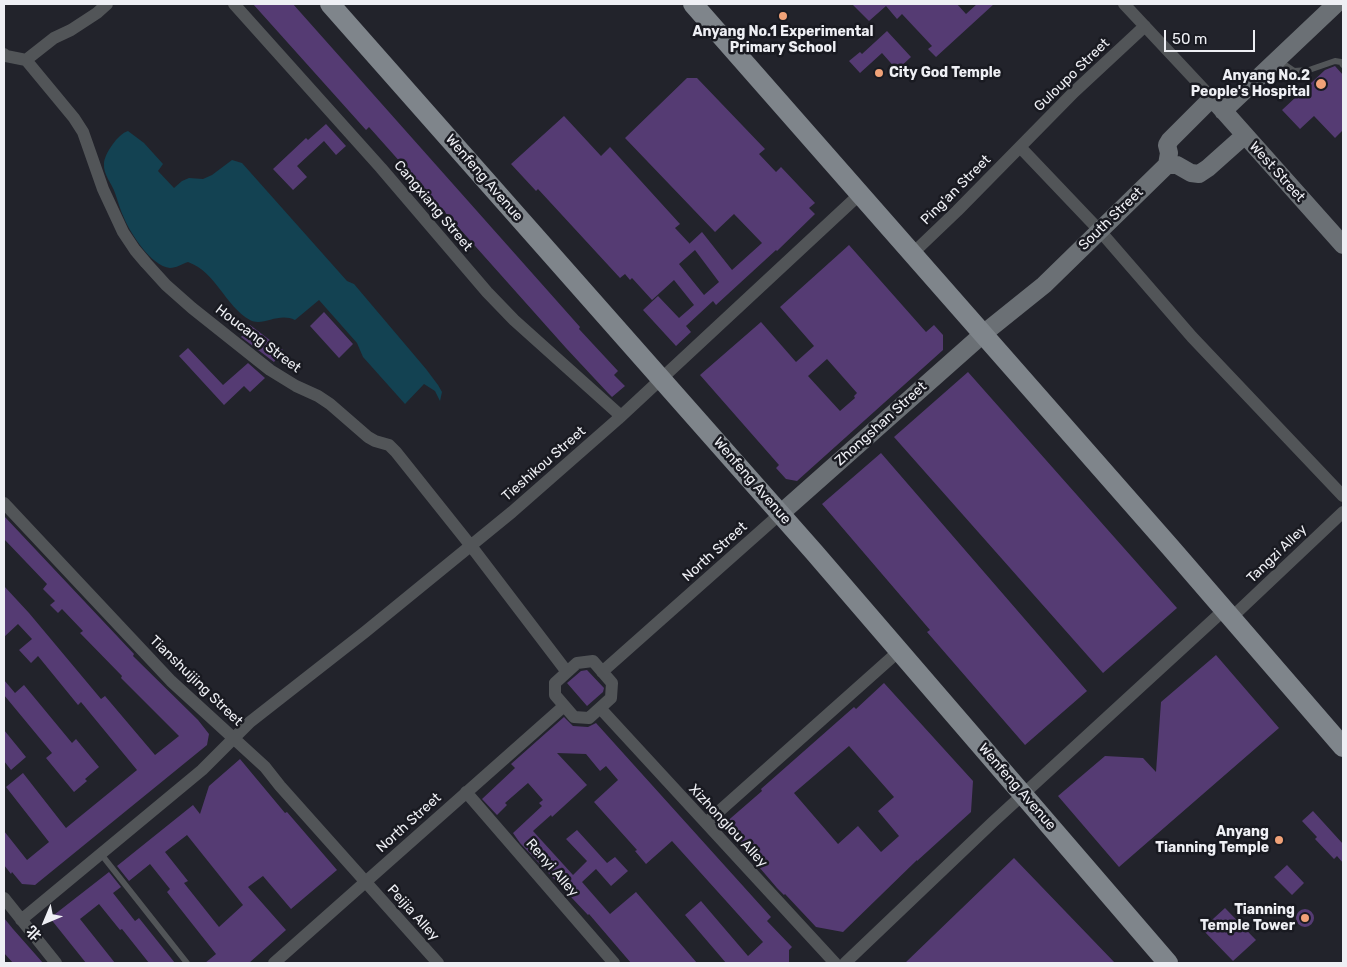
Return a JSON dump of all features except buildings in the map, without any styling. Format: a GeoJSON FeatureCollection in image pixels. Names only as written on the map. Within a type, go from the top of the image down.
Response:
{"type":"FeatureCollection","features":[{"type":"Feature","properties":{"kind":"main road","name":"Wenfeng Avenue"},"geometry":{"type":"LineString","coordinates":[[330,4],[780,514],[1168,963]]}},
{"type":"Feature","properties":{"kind":"main road"},"geometry":{"type":"LineString","coordinates":[[693,4],[1343,747]]}},
{"type":"Feature","properties":{"kind":"street"},"geometry":{"type":"LineString","coordinates":[[4,54],[26,60],[54,38],[71,30],[107,4]]}},
{"type":"Feature","properties":{"kind":"street","name":"Cangxiang Street"},"geometry":{"type":"LineString","coordinates":[[234,4],[381,168],[487,292],[533,338],[621,416]]}},
{"type":"Feature","properties":{"kind":"street"},"geometry":{"type":"LineString","coordinates":[[1124,4],[1217,104]]}},
{"type":"Feature","properties":{"kind":"street"},"geometry":{"type":"LineString","coordinates":[[1245,135],[1199,174],[1191,173],[1177,165],[1167,165],[1169,153],[1166,145],[1170,140],[1277,60],[1336,4]]}},
{"type":"Feature","properties":{"kind":"street","name":"Guloupo Street"},"geometry":{"type":"LineString","coordinates":[[1020,146],[1074,92],[1145,26]]}},
{"type":"Feature","properties":{"kind":"street","name":"Houcang Street"},"geometry":{"type":"LineString","coordinates":[[26,60],[74,118],[83,132],[122,232],[152,270],[192,308],[270,370],[330,404],[368,437],[389,445],[471,546],[567,672]]}},
{"type":"Feature","properties":{"kind":"street","name":"West Street"},"geometry":{"type":"LineString","coordinates":[[1217,104],[1343,245]]}},
{"type":"Feature","properties":{"kind":"street"},"geometry":{"type":"LineString","coordinates":[[1020,146],[1100,231],[1192,337],[1343,496]]}},
{"type":"Feature","properties":{"kind":"street","name":"Ping'an Street"},"geometry":{"type":"LineString","coordinates":[[912,254],[1020,146]]}},
{"type":"Feature","properties":{"kind":"street","name":"South Street"},"geometry":{"type":"LineString","coordinates":[[983,334],[1044,284],[1167,165]]}},
{"type":"Feature","properties":{"kind":"street","name":"Tieshikou Street"},"geometry":{"type":"LineString","coordinates":[[21,920],[202,770],[250,722],[512,512],[621,416],[860,194]]}},
{"type":"Feature","properties":{"kind":"street","name":"Zhongshan Street"},"geometry":{"type":"LineString","coordinates":[[780,514],[983,334]]}},
{"type":"Feature","properties":{"kind":"street","name":"Tianshuijing Street"},"geometry":{"type":"LineString","coordinates":[[4,503],[171,681],[265,767],[366,882]]}},
{"type":"Feature","properties":{"kind":"street","name":"Tangzi Alley"},"geometry":{"type":"LineString","coordinates":[[845,963],[1023,794],[1343,512]]}},
{"type":"Feature","properties":{"kind":"street","name":"North Street"},"geometry":{"type":"LineString","coordinates":[[602,672],[780,514]]}},
{"type":"Feature","properties":{"kind":"street"},"geometry":{"type":"LineString","coordinates":[[706,824],[899,651]]}},
{"type":"Feature","properties":{"kind":"street"},"geometry":{"type":"LineString","coordinates":[[593,661],[602,672],[612,683],[611,698],[589,718],[574,717],[554,695],[555,683],[577,663],[593,661]]}},
{"type":"Feature","properties":{"kind":"street","name":"North Street"},"geometry":{"type":"LineString","coordinates":[[274,963],[564,706]]}},
{"type":"Feature","properties":{"kind":"street","name":"Xizhonglou Alley"},"geometry":{"type":"LineString","coordinates":[[600,708],[835,963]]}},
{"type":"Feature","properties":{"kind":"street","name":"Renyi Alley"},"geometry":{"type":"LineString","coordinates":[[466,792],[614,963]]}},
{"type":"Feature","properties":{"kind":"street","name":"Peijia Alley"},"geometry":{"type":"LineString","coordinates":[[366,882],[438,963]]}},
{"type":"Feature","properties":{"kind":"street"},"geometry":{"type":"LineString","coordinates":[[4,898],[56,963]]}},
{"type":"Feature","properties":{"kind":"lane"},"geometry":{"type":"LineString","coordinates":[[1277,60],[1294,71],[1309,70],[1334,61],[1341,62],[1343,65]]}},
{"type":"Feature","properties":{"kind":"lane"},"geometry":{"type":"LineString","coordinates":[[101,854],[187,963]]}},
{"type":"Feature","properties":{"kind":"water"},"geometry":{"type":"Polygon","coordinates":[[[128,131],[144,143],[163,164],[158,171],[174,188],[189,178],[203,179],[212,175],[232,160],[242,163],[347,281],[354,284],[426,369],[442,392],[440,401],[435,391],[424,384],[405,404],[363,357],[357,343],[319,300],[295,320],[277,318],[255,322],[241,314],[206,273],[198,267],[188,262],[170,268],[156,262],[149,256],[127,225],[104,168],[106,155],[112,145],[120,136],[128,131]]]}},
{"type":"Feature","properties":{"kind":"place","name":"Anyang No.1 Experimental Primary School"},"geometry":{"type":"Point","coordinates":[783,16]}},
{"type":"Feature","properties":{"kind":"place","name":"City God Temple"},"geometry":{"type":"Point","coordinates":[879,73]}},
{"type":"Feature","properties":{"kind":"place","name":"Anyang No.2 People's Hospital"},"geometry":{"type":"Point","coordinates":[1321,84]}},
{"type":"Feature","properties":{"kind":"place","name":"Anyang Tianning Temple"},"geometry":{"type":"Point","coordinates":[1279,840]}},
{"type":"Feature","properties":{"kind":"place","name":"Tianning Temple Tower"},"geometry":{"type":"Point","coordinates":[1305,918]}}]}
